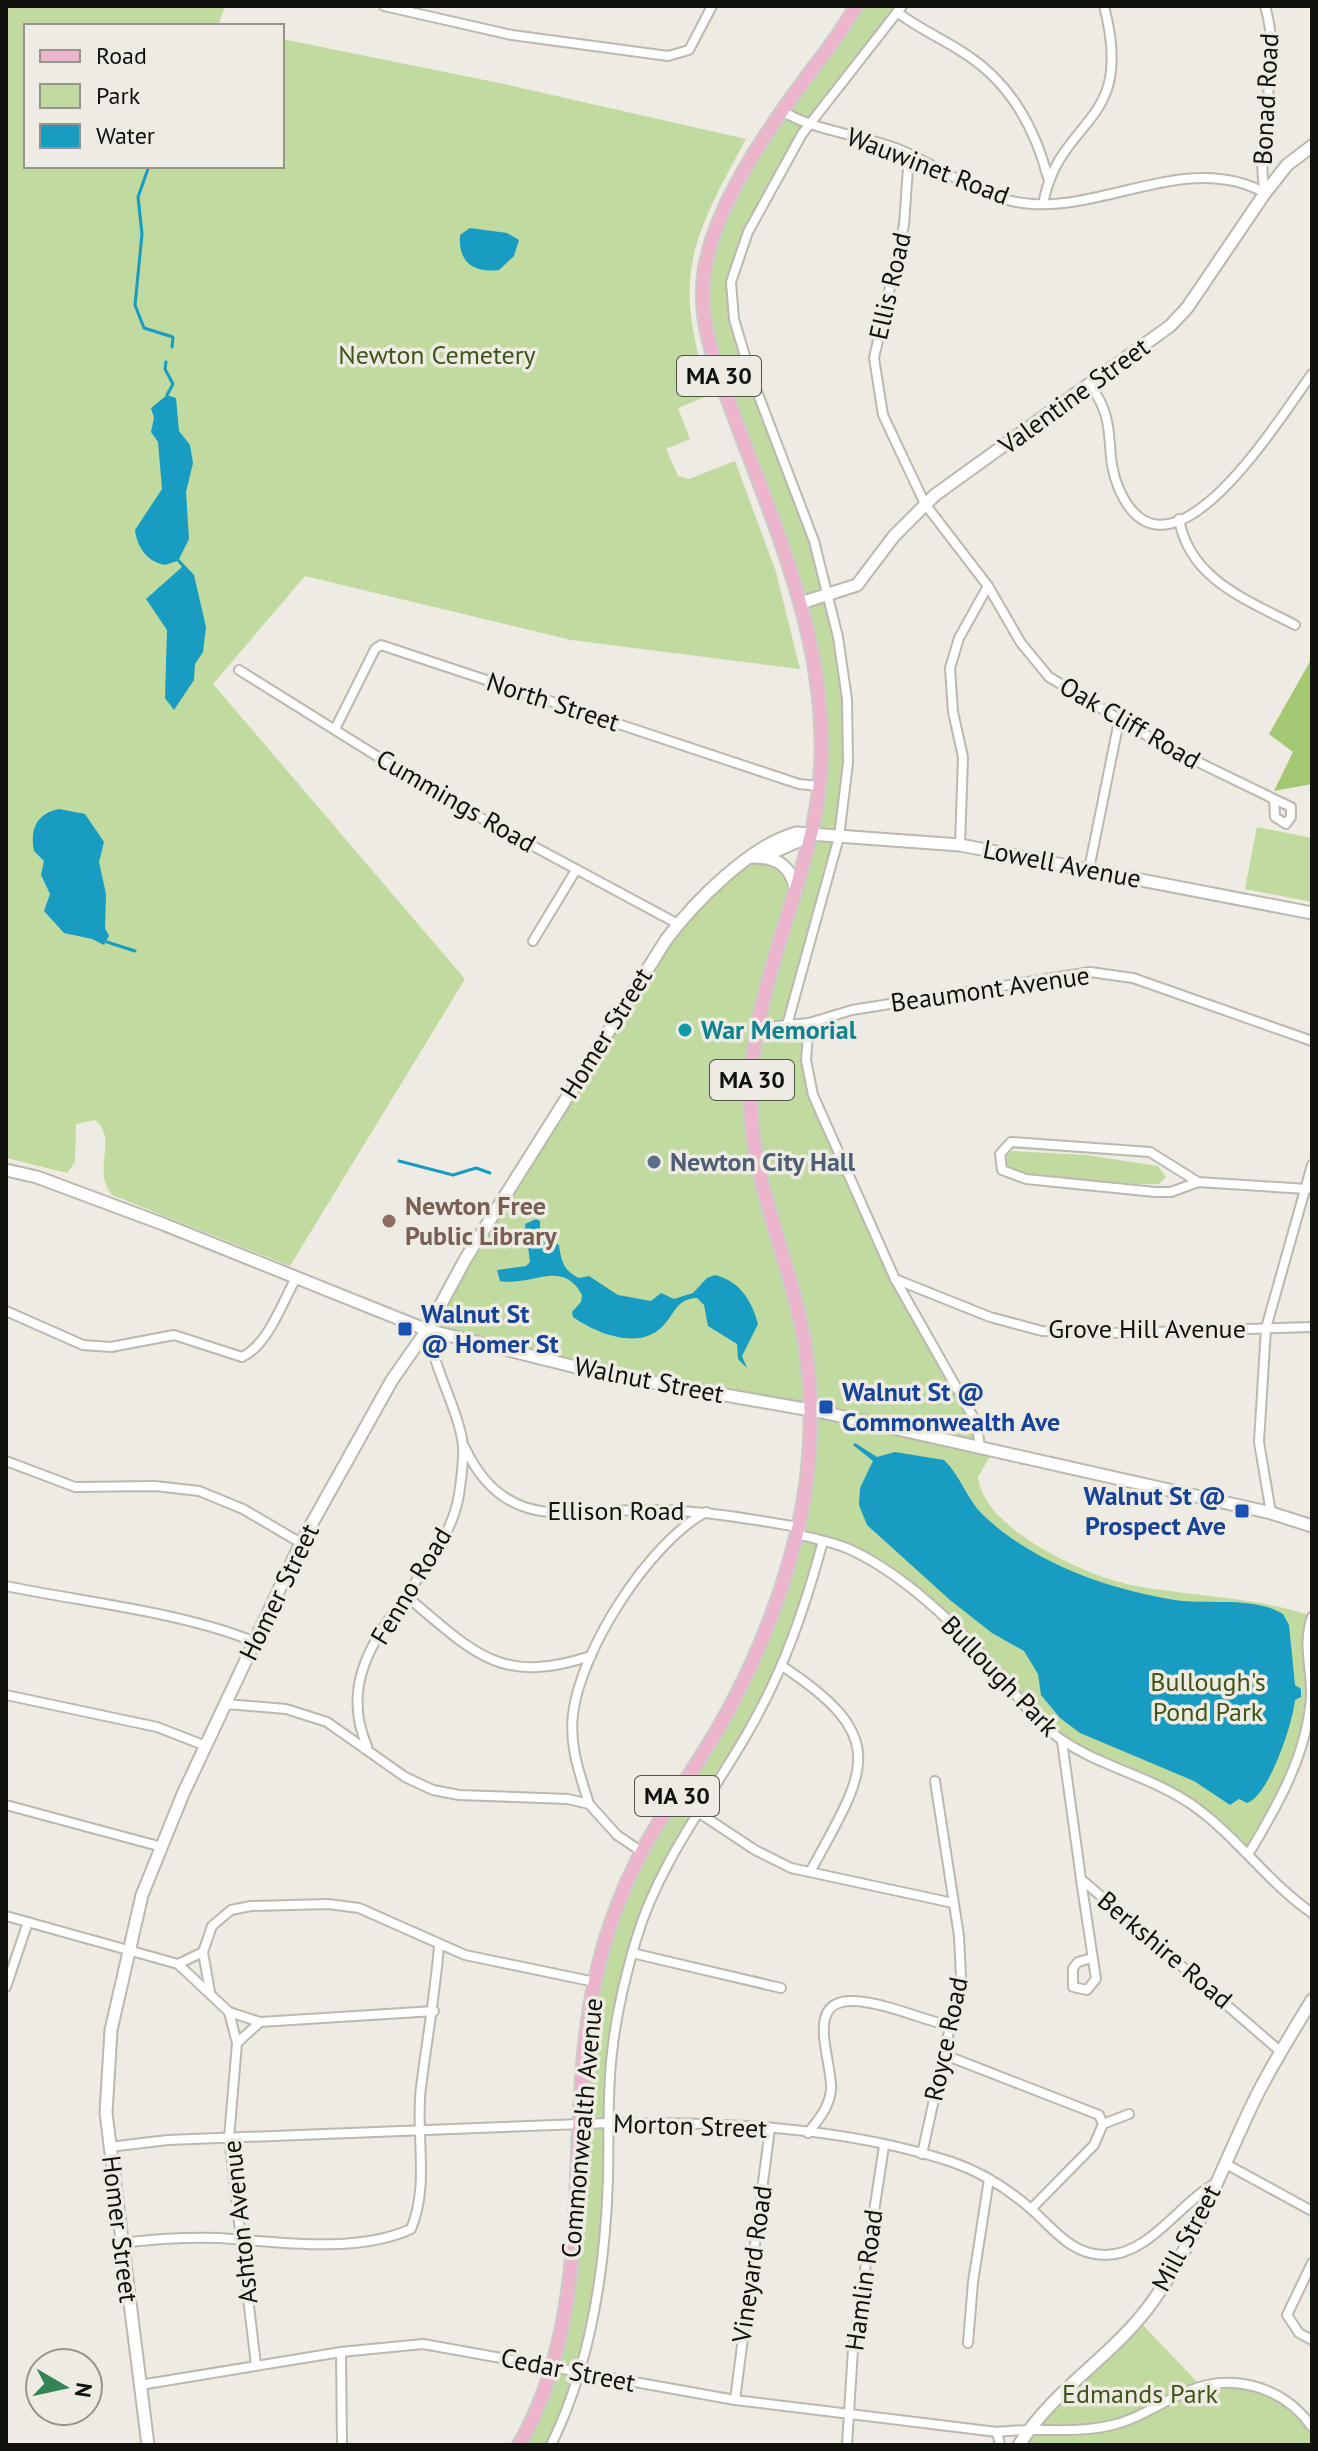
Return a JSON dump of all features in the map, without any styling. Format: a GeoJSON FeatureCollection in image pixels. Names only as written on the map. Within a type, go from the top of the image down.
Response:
{"type":"FeatureCollection","features":[{"type":"Feature","properties":{"kind":"main road","name":"Commonwealth Avenue"},"geometry":{"type":"LineString","coordinates":[[519,2445],[536,2412],[552,2367],[571,2262],[586,2031],[595,1982],[616,1911],[642,1852],[723,1720],[755,1657],[798,1531],[810,1410],[802,1325],[762,1190],[753,1139],[751,1090],[756,1028],[810,836],[818,786],[818,698],[801,603],[780,535],[715,363],[706,327],[702,290],[707,257],[718,227],[747,168],[782,111],[856,6]]}},
{"type":"Feature","properties":{"kind":"street"},"geometry":{"type":"LineString","coordinates":[[384,6],[492,31],[668,56],[689,50],[712,6]]}},
{"type":"Feature","properties":{"kind":"street"},"geometry":{"type":"LineString","coordinates":[[1043,204],[1048,178],[1098,113],[1111,83],[1113,46],[1104,6]]}},
{"type":"Feature","properties":{"kind":"street","name":"Bonad Road"},"geometry":{"type":"LineString","coordinates":[[1265,6],[1273,43],[1259,155],[1265,193]]}},
{"type":"Feature","properties":{"kind":"street"},"geometry":{"type":"LineString","coordinates":[[787,1025],[839,837],[847,780],[848,711],[845,676],[814,541],[750,373],[731,293],[742,245],[809,123],[900,9],[980,63],[1008,90],[1031,129],[1048,178]]}},
{"type":"Feature","properties":{"kind":"street","name":"Wauwinet Road"},"geometry":{"type":"LineString","coordinates":[[782,111],[809,123],[909,154],[992,196],[1043,204],[1175,179],[1235,181],[1265,193]]}},
{"type":"Feature","properties":{"kind":"street","name":"Valentine Street"},"geometry":{"type":"LineString","coordinates":[[801,603],[857,585],[894,536],[925,504],[1137,354],[1187,308],[1265,193],[1287,165],[1312,146]]}},
{"type":"Feature","properties":{"kind":"street","name":"Ellis Road"},"geometry":{"type":"LineString","coordinates":[[909,154],[904,225],[874,358],[883,415],[925,504]]}},
{"type":"Feature","properties":{"kind":"street"},"geometry":{"type":"LineString","coordinates":[[1090,385],[1109,417],[1115,477],[1125,501],[1149,522],[1179,519],[1208,504],[1238,476],[1312,374]]}},
{"type":"Feature","properties":{"kind":"street","name":"Oak Cliff Road"},"geometry":{"type":"LineString","coordinates":[[925,504],[988,586],[1021,643],[1049,677],[1119,721],[1274,799]]}},
{"type":"Feature","properties":{"kind":"street"},"geometry":{"type":"LineString","coordinates":[[1179,519],[1184,539],[1197,563],[1232,593],[1295,625]]}},
{"type":"Feature","properties":{"kind":"street"},"geometry":{"type":"LineString","coordinates":[[960,845],[963,757],[953,712],[950,668],[959,638],[988,586]]}},
{"type":"Feature","properties":{"kind":"street","name":"North Street"},"geometry":{"type":"LineString","coordinates":[[335,729],[375,649],[381,645],[799,784],[818,786]]}},
{"type":"Feature","properties":{"kind":"street","name":"Cummings Road"},"geometry":{"type":"LineString","coordinates":[[239,670],[444,798],[678,924]]}},
{"type":"Feature","properties":{"kind":"street"},"geometry":{"type":"LineString","coordinates":[[1089,869],[1119,721]]}},
{"type":"Feature","properties":{"kind":"street","name":"Lowell Avenue"},"geometry":{"type":"LineString","coordinates":[[810,836],[960,845],[1312,913]]}},
{"type":"Feature","properties":{"kind":"street","name":"Homer Street"},"geometry":{"type":"LineString","coordinates":[[148,2445],[109,2147],[106,2068],[127,1948],[142,1895],[206,1746],[301,1543],[392,1380],[427,1330],[466,1258],[653,958],[678,924],[756,854],[776,851],[810,836]]}},
{"type":"Feature","properties":{"kind":"street"},"geometry":{"type":"LineString","coordinates":[[756,854],[782,864],[791,873],[796,892]]}},
{"type":"Feature","properties":{"kind":"street"},"geometry":{"type":"LineString","coordinates":[[533,941],[576,870]]}},
{"type":"Feature","properties":{"kind":"street","name":"Beaumont Avenue"},"geometry":{"type":"LineString","coordinates":[[756,1028],[809,1023],[852,1010],[1090,972],[1133,978],[1312,1041]]}},
{"type":"Feature","properties":{"kind":"street"},"geometry":{"type":"LineString","coordinates":[[809,1023],[806,1060],[813,1095],[895,1279],[976,1422],[980,1446]]}},
{"type":"Feature","properties":{"kind":"street"},"geometry":{"type":"LineString","coordinates":[[1198,1182],[1150,1152],[1026,1141],[1011,1142],[1000,1154],[1002,1170],[1010,1176],[1038,1181],[1155,1192],[1171,1192],[1198,1182],[1307,1189]]}},
{"type":"Feature","properties":{"kind":"street"},"geometry":{"type":"LineString","coordinates":[[1271,1513],[1259,1442],[1266,1328],[1312,1165]]}},
{"type":"Feature","properties":{"kind":"street","name":"Walnut Street"},"geometry":{"type":"LineString","coordinates":[[6,1170],[79,1192],[427,1330],[600,1373],[810,1410],[980,1446],[1271,1513],[1312,1526]]}},
{"type":"Feature","properties":{"kind":"street"},"geometry":{"type":"LineString","coordinates":[[6,1311],[83,1345],[111,1347],[174,1335],[242,1357],[253,1353],[296,1278]]}},
{"type":"Feature","properties":{"kind":"street","name":"Grove Hill Avenue"},"geometry":{"type":"LineString","coordinates":[[895,1279],[990,1317],[1042,1331],[1122,1333],[1312,1327]]}},
{"type":"Feature","properties":{"kind":"street","name":"Fenno Road"},"geometry":{"type":"LineString","coordinates":[[368,1749],[356,1712],[361,1674],[384,1624],[437,1553],[458,1499],[463,1444],[432,1357],[427,1330]]}},
{"type":"Feature","properties":{"kind":"street","name":"Ellison Road"},"geometry":{"type":"LineString","coordinates":[[463,1444],[487,1484],[503,1497],[542,1513],[565,1516],[654,1509],[707,1512],[798,1531]]}},
{"type":"Feature","properties":{"kind":"street"},"geometry":{"type":"LineString","coordinates":[[6,1461],[75,1487],[155,1486],[199,1491],[243,1509],[301,1543]]}},
{"type":"Feature","properties":{"kind":"street"},"geometry":{"type":"LineString","coordinates":[[642,1852],[617,1835],[589,1804],[575,1764],[572,1737],[577,1691],[591,1656],[662,1546],[675,1532],[707,1512]]}},
{"type":"Feature","properties":{"kind":"street","name":"Bullough Park"},"geometry":{"type":"LineString","coordinates":[[798,1531],[863,1556],[936,1611],[992,1666],[1040,1722],[1062,1741],[1170,1791],[1212,1820],[1249,1853],[1276,1885],[1312,1913]]}},
{"type":"Feature","properties":{"kind":"street","name":"Commonwealth Avenue"},"geometry":{"type":"LineString","coordinates":[[551,2445],[571,2401],[600,2278],[618,2007],[632,1953],[658,1886],[697,1812],[748,1733],[782,1666],[808,1598],[823,1541]]}},
{"type":"Feature","properties":{"kind":"street"},"geometry":{"type":"LineString","coordinates":[[6,1586],[220,1630],[255,1642]]}},
{"type":"Feature","properties":{"kind":"street"},"geometry":{"type":"LineString","coordinates":[[406,1596],[460,1641],[499,1664],[537,1669],[591,1656]]}},
{"type":"Feature","properties":{"kind":"street"},"geometry":{"type":"LineString","coordinates":[[1249,1853],[1283,1793],[1304,1734],[1310,1699],[1306,1640],[1312,1617]]}},
{"type":"Feature","properties":{"kind":"street"},"geometry":{"type":"LineString","coordinates":[[782,1666],[836,1708],[856,1736],[858,1763],[854,1786],[810,1872]]}},
{"type":"Feature","properties":{"kind":"street"},"geometry":{"type":"LineString","coordinates":[[6,1695],[157,1727],[206,1746]]}},
{"type":"Feature","properties":{"kind":"street"},"geometry":{"type":"LineString","coordinates":[[226,1704],[305,1714],[327,1722],[405,1777],[433,1790],[459,1795],[568,1799],[589,1804]]}},
{"type":"Feature","properties":{"kind":"street","name":"Berkshire Road"},"geometry":{"type":"LineString","coordinates":[[1062,1741],[1081,1879],[1281,2052]]}},
{"type":"Feature","properties":{"kind":"street","name":"Royce Road"},"geometry":{"type":"LineString","coordinates":[[922,2154],[951,2026],[961,1961],[935,1781]]}},
{"type":"Feature","properties":{"kind":"street"},"geometry":{"type":"LineString","coordinates":[[675,1797],[778,1863],[953,1903]]}},
{"type":"Feature","properties":{"kind":"street"},"geometry":{"type":"LineString","coordinates":[[6,1805],[162,1847]]}},
{"type":"Feature","properties":{"kind":"street"},"geometry":{"type":"LineString","coordinates":[[1081,1879],[1092,1958]]}},
{"type":"Feature","properties":{"kind":"street"},"geometry":{"type":"LineString","coordinates":[[210,1992],[203,1952],[212,1926],[220,1916],[251,1906],[292,1903],[359,1908],[439,1946],[510,1966],[595,1982]]}},
{"type":"Feature","properties":{"kind":"street"},"geometry":{"type":"LineString","coordinates":[[6,1916],[178,1964],[203,1952]]}},
{"type":"Feature","properties":{"kind":"street"},"geometry":{"type":"LineString","coordinates":[[6,1987],[28,1922]]}},
{"type":"Feature","properties":{"kind":"street"},"geometry":{"type":"LineString","coordinates":[[121,2243],[193,2238],[329,2243],[387,2237],[411,2229],[422,2170],[421,2088],[434,2011],[439,1946]]}},
{"type":"Feature","properties":{"kind":"street"},"geometry":{"type":"LineString","coordinates":[[632,1953],[781,1988]]}},
{"type":"Feature","properties":{"kind":"street","name":"Ashton Avenue"},"geometry":{"type":"LineString","coordinates":[[178,1964],[229,2012],[237,2043],[229,2138],[256,2365]]}},
{"type":"Feature","properties":{"kind":"street","name":"Mill Street"},"geometry":{"type":"LineString","coordinates":[[1019,2445],[1048,2406],[1102,2360],[1139,2321],[1182,2256],[1281,2052],[1312,2000]]}},
{"type":"Feature","properties":{"kind":"street"},"geometry":{"type":"LineString","coordinates":[[808,2133],[829,2102],[831,2087],[822,2022],[828,2010],[837,2003],[868,2003],[951,2026]]}},
{"type":"Feature","properties":{"kind":"street"},"geometry":{"type":"LineString","coordinates":[[229,2012],[260,2022],[434,2011]]}},
{"type":"Feature","properties":{"kind":"street"},"geometry":{"type":"LineString","coordinates":[[237,2043],[260,2022]]}},
{"type":"Feature","properties":{"kind":"street"},"geometry":{"type":"LineString","coordinates":[[945,2055],[1091,2109],[1103,2124]]}},
{"type":"Feature","properties":{"kind":"street"},"geometry":{"type":"LineString","coordinates":[[1031,2209],[1094,2145],[1103,2124],[1129,2114]]}},
{"type":"Feature","properties":{"kind":"street","name":"Morton Street"},"geometry":{"type":"LineString","coordinates":[[109,2147],[229,2138],[608,2123],[770,2128],[884,2146],[953,2163],[989,2179],[1031,2209],[1075,2249],[1090,2254],[1121,2254],[1140,2245],[1216,2183]]}},
{"type":"Feature","properties":{"kind":"street","name":"Vineyard Road"},"geometry":{"type":"LineString","coordinates":[[735,2400],[770,2128]]}},
{"type":"Feature","properties":{"kind":"street","name":"Hamlin Road"},"geometry":{"type":"LineString","coordinates":[[847,2445],[853,2349],[884,2146]]}},
{"type":"Feature","properties":{"kind":"street"},"geometry":{"type":"LineString","coordinates":[[1226,2164],[1312,2211]]}},
{"type":"Feature","properties":{"kind":"street"},"geometry":{"type":"LineString","coordinates":[[968,2343],[973,2282],[989,2179]]}},
{"type":"Feature","properties":{"kind":"street"},"geometry":{"type":"LineString","coordinates":[[1312,2263],[1287,2315],[1299,2333],[1312,2340]]}},
{"type":"Feature","properties":{"kind":"street","name":"Cedar Street"},"geometry":{"type":"LineString","coordinates":[[140,2385],[341,2352],[396,2345],[443,2346],[735,2400],[997,2432],[1030,2427],[1065,2430],[1111,2426],[1148,2413],[1193,2389],[1228,2383],[1251,2385],[1274,2393],[1294,2407],[1312,2427]]}},
{"type":"Feature","properties":{"kind":"street"},"geometry":{"type":"LineString","coordinates":[[341,2352],[342,2445]]}},
{"type":"Feature","properties":{"kind":"street"},"geometry":{"type":"LineString","coordinates":[[997,2432],[1000,2445]]}},
{"type":"Feature","properties":{"kind":"green space","name":"Newton Cemetery"},"geometry":{"type":"Polygon","coordinates":[[[6,6],[225,6],[219,24],[24,24],[24,168],[284,168],[284,39],[504,84],[746,139],[711,207],[692,262],[692,320],[710,395],[678,408],[690,439],[666,449],[678,476],[689,479],[735,461],[776,572],[800,669],[571,640],[305,576],[213,684],[465,979],[290,1266],[112,1195],[104,1175],[105,1136],[95,1120],[76,1124],[75,1162],[67,1173],[6,1158],[6,6]]]}},
{"type":"Feature","properties":{"kind":"green space","name":"Bullough's Pond Park"},"geometry":{"type":"Polygon","coordinates":[[[856,6],[902,6],[817,112],[748,232],[731,282],[734,319],[814,541],[845,676],[845,799],[787,1024],[809,1023],[808,1078],[864,1216],[976,1422],[980,1446],[994,1449],[978,1477],[984,1496],[998,1515],[1017,1532],[1064,1561],[1112,1580],[1154,1589],[1267,1604],[1312,1616],[1312,1703],[1295,1764],[1249,1853],[1192,1804],[1058,1737],[936,1610],[863,1556],[823,1541],[782,1666],[697,1812],[644,1919],[618,2007],[600,2278],[574,2394],[551,2445],[519,2445],[562,2317],[595,1982],[642,1852],[723,1720],[789,1562],[810,1410],[600,1373],[427,1330],[678,924],[752,857],[774,859],[796,890],[820,749],[806,625],[732,411],[702,290],[729,203],[856,6]]]}},
{"type":"Feature","properties":{"kind":"green space"},"geometry":{"type":"Polygon","coordinates":[[[1312,658],[1312,784],[1274,791],[1293,752],[1269,734],[1312,658]]]}},
{"type":"Feature","properties":{"kind":"green space"},"geometry":{"type":"Polygon","coordinates":[[[1257,827],[1312,838],[1312,902],[1245,889],[1257,827]]]}},
{"type":"Feature","properties":{"kind":"green space"},"geometry":{"type":"Polygon","coordinates":[[[1012,1151],[1086,1155],[1158,1166],[1166,1177],[1159,1184],[1082,1183],[1044,1178],[1007,1168],[1004,1158],[1012,1151]]]}},
{"type":"Feature","properties":{"kind":"green space","name":"Edmands Park"},"geometry":{"type":"Polygon","coordinates":[[[1139,2321],[1201,2386],[1220,2383],[1274,2393],[1312,2427],[1312,2445],[1019,2445],[1139,2321]]]}},
{"type":"Feature","properties":{"kind":"water"},"geometry":{"type":"Polygon","coordinates":[[[470,228],[507,233],[519,240],[514,256],[499,270],[475,268],[465,259],[460,245],[460,235],[470,228]]]}},
{"type":"Feature","properties":{"kind":"water"},"geometry":{"type":"Polygon","coordinates":[[[167,395],[176,398],[179,431],[190,445],[193,463],[186,492],[189,539],[179,559],[194,575],[206,627],[203,652],[195,664],[194,680],[174,710],[165,698],[167,630],[146,599],[182,567],[177,561],[165,565],[148,557],[138,542],[135,530],[162,489],[158,442],[151,432],[154,418],[151,408],[167,395]]]}},
{"type":"Feature","properties":{"kind":"water"},"geometry":{"type":"Polygon","coordinates":[[[59,809],[85,814],[104,842],[99,862],[106,894],[105,928],[109,936],[104,945],[64,933],[44,911],[50,894],[41,875],[44,861],[34,851],[34,829],[45,815],[59,809]]]}},
{"type":"Feature","properties":{"kind":"water"},"geometry":{"type":"Polygon","coordinates":[[[536,1219],[540,1221],[540,1234],[559,1245],[562,1261],[570,1272],[579,1278],[589,1276],[618,1295],[651,1301],[661,1293],[674,1299],[693,1293],[707,1278],[715,1275],[731,1282],[748,1300],[758,1324],[742,1356],[747,1368],[738,1359],[737,1344],[708,1326],[704,1305],[697,1298],[684,1301],[661,1328],[651,1334],[640,1338],[617,1337],[593,1329],[573,1317],[572,1312],[581,1302],[582,1295],[565,1278],[546,1276],[500,1281],[497,1270],[526,1266],[530,1262],[525,1224],[536,1219]]]}},
{"type":"Feature","properties":{"kind":"water"},"geometry":{"type":"Polygon","coordinates":[[[855,1443],[877,1457],[895,1452],[944,1460],[982,1514],[1002,1531],[1048,1560],[1097,1581],[1175,1600],[1245,1603],[1271,1608],[1283,1614],[1289,1625],[1295,1685],[1301,1689],[1301,1697],[1295,1700],[1285,1741],[1264,1787],[1255,1798],[1247,1803],[1239,1799],[1230,1805],[1194,1781],[1080,1733],[1060,1718],[1041,1695],[1038,1674],[1024,1651],[992,1633],[950,1600],[867,1525],[859,1505],[860,1488],[873,1461],[853,1445],[855,1443]]]}},
{"type":"Feature","properties":{"kind":"waterway"},"geometry":{"type":"LineString","coordinates":[[148,168],[138,197],[142,234],[135,305],[144,328],[173,337],[172,347]]}},
{"type":"Feature","properties":{"kind":"waterway"},"geometry":{"type":"LineString","coordinates":[[166,362],[165,369],[173,384],[167,395]]}},
{"type":"Feature","properties":{"kind":"waterway"},"geometry":{"type":"LineString","coordinates":[[107,942],[135,951]]}},
{"type":"Feature","properties":{"kind":"waterway"},"geometry":{"type":"LineString","coordinates":[[399,1161],[453,1175],[476,1168],[490,1173]]}},
{"type":"Feature","properties":{"kind":"place","name":"War Memorial"},"geometry":{"type":"Point","coordinates":[685,1030]}},
{"type":"Feature","properties":{"kind":"place","name":"Newton City Hall"},"geometry":{"type":"Point","coordinates":[654,1162]}},
{"type":"Feature","properties":{"kind":"place","name":"Newton Free Public Library"},"geometry":{"type":"Point","coordinates":[389,1221]}},
{"type":"Feature","properties":{"kind":"place","name":"Walnut St @ Homer St"},"geometry":{"type":"Point","coordinates":[405,1329]}},
{"type":"Feature","properties":{"kind":"place","name":"Walnut St @ Commonwealth Ave"},"geometry":{"type":"Point","coordinates":[826,1407]}},
{"type":"Feature","properties":{"kind":"place","name":"Walnut St @ Prospect Ave"},"geometry":{"type":"Point","coordinates":[1242,1511]}}]}
